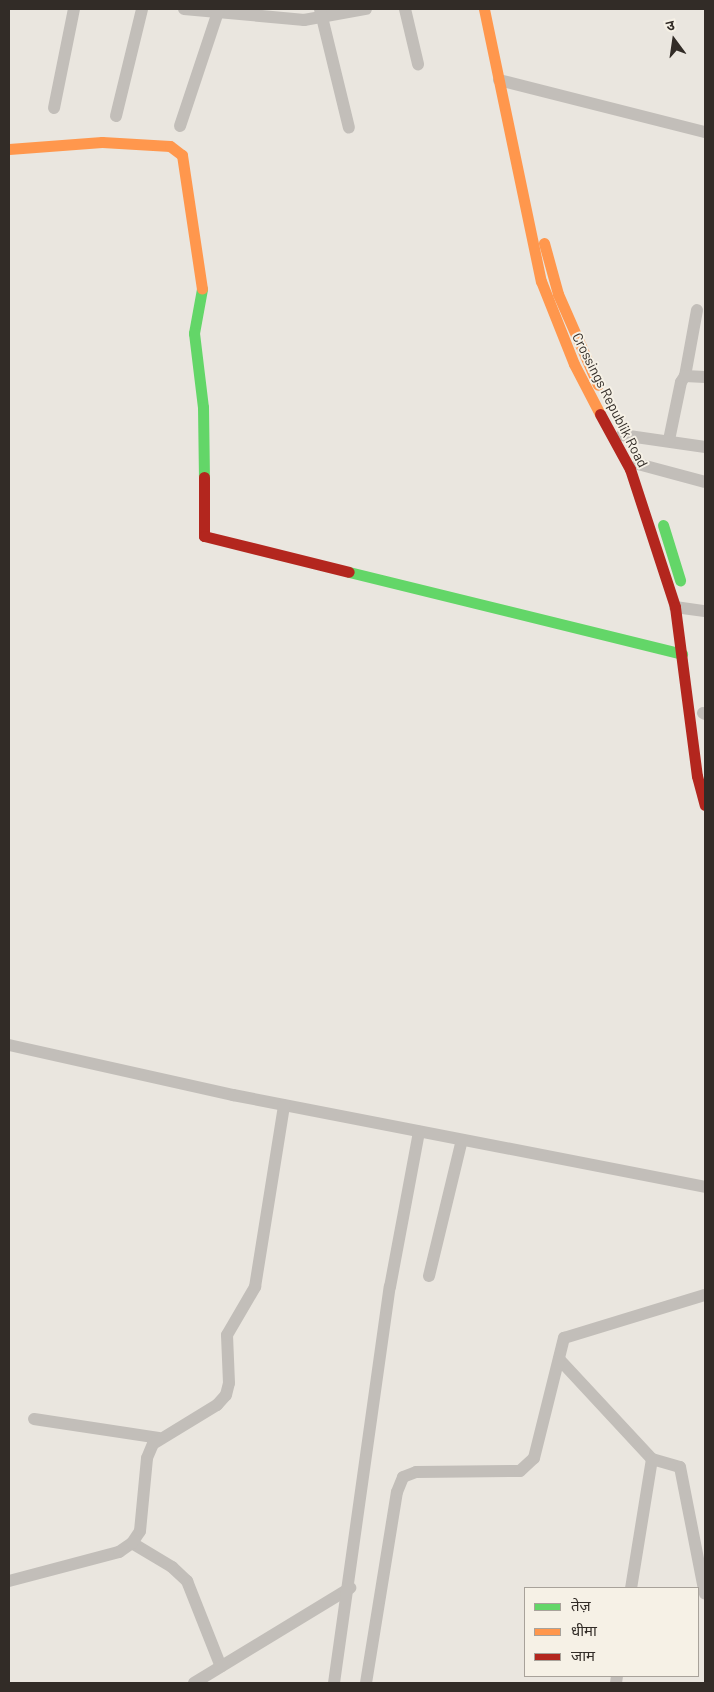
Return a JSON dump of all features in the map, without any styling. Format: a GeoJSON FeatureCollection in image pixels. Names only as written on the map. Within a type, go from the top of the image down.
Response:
{"type":"FeatureCollection","features":[{"type":"Feature","properties":{"kind":"street"},"geometry":{"type":"LineString","coordinates":[[54,108],[74,9]]}},
{"type":"Feature","properties":{"kind":"street"},"geometry":{"type":"LineString","coordinates":[[116,116],[142,9]]}},
{"type":"Feature","properties":{"kind":"street"},"geometry":{"type":"LineString","coordinates":[[184,9],[321,14],[366,9]]}},
{"type":"Feature","properties":{"kind":"street"},"geometry":{"type":"LineString","coordinates":[[405,9],[418,64]]}},
{"type":"Feature","properties":{"kind":"street","name":"Crossings Republik Road"},"geometry":{"type":"LineString","coordinates":[[484,9],[504,82],[541,281],[574,364],[630,469],[681,607],[682,654],[697,776],[705,805]]}},
{"type":"Feature","properties":{"kind":"street"},"geometry":{"type":"LineString","coordinates":[[495,9],[504,82],[558,294],[622,434],[638,464],[672,553],[681,607],[695,654]]}},
{"type":"Feature","properties":{"kind":"street"},"geometry":{"type":"LineString","coordinates":[[180,126],[218,11]]}},
{"type":"Feature","properties":{"kind":"street"},"geometry":{"type":"LineString","coordinates":[[321,14],[349,128]]}},
{"type":"Feature","properties":{"kind":"street"},"geometry":{"type":"LineString","coordinates":[[504,82],[705,132]]}},
{"type":"Feature","properties":{"kind":"street"},"geometry":{"type":"LineString","coordinates":[[9,149],[102,142],[170,146],[182,155],[197,272],[204,294],[194,333],[202,407],[204,536],[682,654]]}},
{"type":"Feature","properties":{"kind":"street"},"geometry":{"type":"LineString","coordinates":[[670,440],[685,376],[697,310]]}},
{"type":"Feature","properties":{"kind":"street"},"geometry":{"type":"LineString","coordinates":[[685,376],[705,378]]}},
{"type":"Feature","properties":{"kind":"street"},"geometry":{"type":"LineString","coordinates":[[622,434],[705,447]]}},
{"type":"Feature","properties":{"kind":"street"},"geometry":{"type":"LineString","coordinates":[[638,464],[705,482]]}},
{"type":"Feature","properties":{"kind":"street"},"geometry":{"type":"LineString","coordinates":[[681,607],[705,611]]}},
{"type":"Feature","properties":{"kind":"street"},"geometry":{"type":"LineString","coordinates":[[701,697],[705,727]]}},
{"type":"Feature","properties":{"kind":"street"},"geometry":{"type":"LineString","coordinates":[[9,1045],[284,1105],[705,1187]]}},
{"type":"Feature","properties":{"kind":"street"},"geometry":{"type":"LineString","coordinates":[[9,1581],[120,1552],[132,1543],[140,1531],[147,1458],[159,1438],[217,1406],[226,1395],[229,1383],[227,1335],[254,1287],[284,1105]]}},
{"type":"Feature","properties":{"kind":"street"},"geometry":{"type":"LineString","coordinates":[[334,1683],[350,1588],[390,1287],[419,1132]]}},
{"type":"Feature","properties":{"kind":"street"},"geometry":{"type":"LineString","coordinates":[[429,1276],[462,1140]]}},
{"type":"Feature","properties":{"kind":"street"},"geometry":{"type":"LineString","coordinates":[[366,1683],[397,1492],[403,1477],[416,1472],[510,1473],[528,1466],[534,1458],[564,1338],[705,1295]]}},
{"type":"Feature","properties":{"kind":"street"},"geometry":{"type":"LineString","coordinates":[[559,1358],[652,1460],[680,1468],[705,1594]]}},
{"type":"Feature","properties":{"kind":"street"},"geometry":{"type":"LineString","coordinates":[[34,1419],[159,1438]]}},
{"type":"Feature","properties":{"kind":"street"},"geometry":{"type":"LineString","coordinates":[[631,1587],[652,1460]]}},
{"type":"Feature","properties":{"kind":"street"},"geometry":{"type":"LineString","coordinates":[[132,1543],[172,1566],[187,1581],[221,1668]]}},
{"type":"Feature","properties":{"kind":"street"},"geometry":{"type":"LineString","coordinates":[[194,1683],[350,1588]]}},
{"type":"Feature","properties":{"kind":"traffic: fast"},"geometry":{"type":"LineString","coordinates":[[202,289],[194,333],[203,407],[204,477]]}},
{"type":"Feature","properties":{"kind":"traffic: fast"},"geometry":{"type":"LineString","coordinates":[[663,525],[680,580]]}},
{"type":"Feature","properties":{"kind":"traffic: fast"},"geometry":{"type":"LineString","coordinates":[[349,572],[682,654]]}},
{"type":"Feature","properties":{"kind":"traffic: slow"},"geometry":{"type":"LineString","coordinates":[[484,9],[541,281],[574,364],[600,414]]}},
{"type":"Feature","properties":{"kind":"traffic: slow"},"geometry":{"type":"LineString","coordinates":[[9,149],[102,142],[170,146],[182,155],[202,289]]}},
{"type":"Feature","properties":{"kind":"traffic: slow"},"geometry":{"type":"LineString","coordinates":[[544,243],[558,294],[598,385]]}},
{"type":"Feature","properties":{"kind":"traffic: jam"},"geometry":{"type":"LineString","coordinates":[[600,414],[630,469],[675,607],[697,776],[705,805]]}},
{"type":"Feature","properties":{"kind":"traffic: jam"},"geometry":{"type":"LineString","coordinates":[[204,477],[204,536],[349,572]]}}]}
